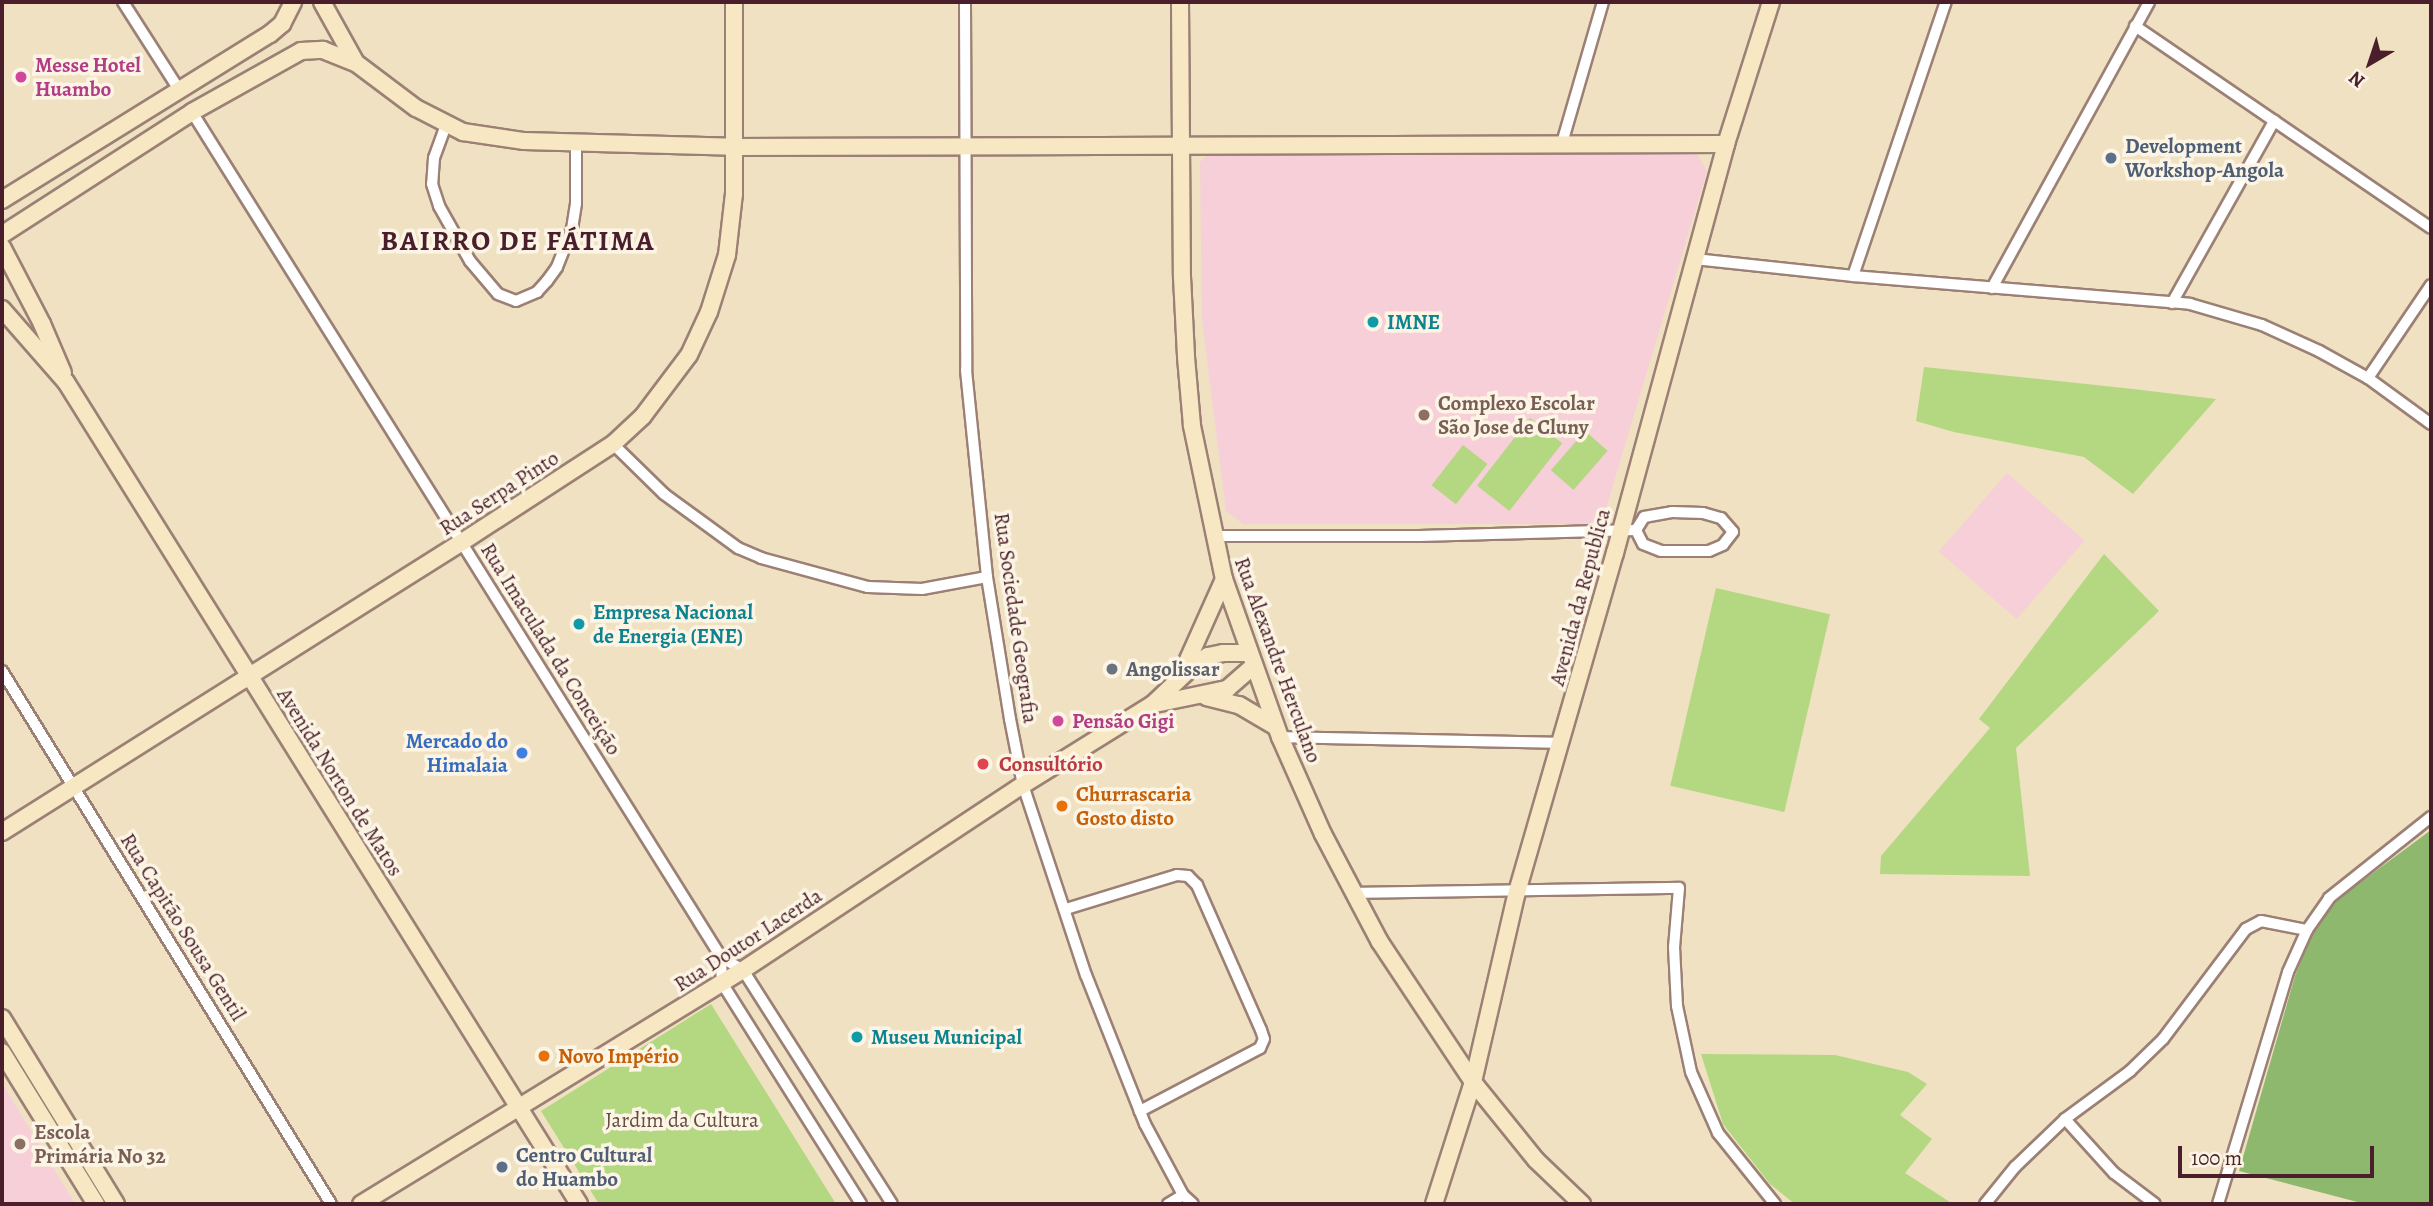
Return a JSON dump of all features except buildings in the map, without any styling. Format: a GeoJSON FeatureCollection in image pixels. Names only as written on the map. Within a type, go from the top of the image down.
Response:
{"type":"FeatureCollection","features":[{"type":"Feature","properties":{"kind":"street"},"geometry":{"type":"LineString","coordinates":[[123,2],[180,91]]}},
{"type":"Feature","properties":{"kind":"street"},"geometry":{"type":"LineString","coordinates":[[2,200],[270,34],[282,24],[293,2]]}},
{"type":"Feature","properties":{"kind":"street"},"geometry":{"type":"LineString","coordinates":[[322,2],[356,63]]}},
{"type":"Feature","properties":{"kind":"street","name":"Rua Serpa Pinto"},"geometry":{"type":"LineString","coordinates":[[2,832],[462,542],[613,444],[643,416],[689,355],[709,312],[732,228],[734,2]]}},
{"type":"Feature","properties":{"kind":"street","name":"Rua Sociedade Geografia"},"geometry":{"type":"LineString","coordinates":[[965,2],[966,370],[987,577],[1023,785],[1086,975],[1140,1111],[1183,1195],[1193,1204]]}},
{"type":"Feature","properties":{"kind":"street","name":"Rua Alexandre Herculano"},"geometry":{"type":"LineString","coordinates":[[1180,2],[1186,357],[1192,426],[1224,579],[1278,732],[1353,893],[1380,942],[1473,1082],[1536,1160],[1582,1204]]}},
{"type":"Feature","properties":{"kind":"street"},"geometry":{"type":"LineString","coordinates":[[1562,143],[1603,2]]}},
{"type":"Feature","properties":{"kind":"street","name":"Avenida da Republica"},"geometry":{"type":"LineString","coordinates":[[1434,1204],[1473,1082],[1517,892],[1628,530],[1726,144],[1771,2]]}},
{"type":"Feature","properties":{"kind":"street"},"geometry":{"type":"LineString","coordinates":[[1853,276],[1946,2]]}},
{"type":"Feature","properties":{"kind":"street"},"geometry":{"type":"LineString","coordinates":[[1992,288],[2149,2]]}},
{"type":"Feature","properties":{"kind":"street"},"geometry":{"type":"LineString","coordinates":[[2135,26],[2431,228]]}},
{"type":"Feature","properties":{"kind":"street"},"geometry":{"type":"LineString","coordinates":[[2,247],[2,233],[192,113],[301,51],[323,50],[356,63],[416,107],[446,125],[494,138],[733,147],[1726,144]]}},
{"type":"Feature","properties":{"kind":"street","name":"Rua Imaculada da Conceição"},"geometry":{"type":"LineString","coordinates":[[192,113],[721,957],[743,970],[892,1204]]}},
{"type":"Feature","properties":{"kind":"street"},"geometry":{"type":"LineString","coordinates":[[2172,303],[2274,121]]}},
{"type":"Feature","properties":{"kind":"street"},"geometry":{"type":"LineString","coordinates":[[446,125],[434,158],[432,184],[439,206],[470,261],[498,294],[516,301],[537,292],[547,281],[557,267],[572,229],[576,203],[576,142]]}},
{"type":"Feature","properties":{"kind":"street","name":"Avenida Norton de Matos"},"geometry":{"type":"LineString","coordinates":[[2,247],[42,324],[66,382],[579,1204]]}},
{"type":"Feature","properties":{"kind":"street"},"geometry":{"type":"LineString","coordinates":[[1695,259],[1853,276],[2190,304],[2262,325],[2319,351],[2368,378],[2431,424]]}},
{"type":"Feature","properties":{"kind":"street"},"geometry":{"type":"LineString","coordinates":[[2368,378],[2431,285]]}},
{"type":"Feature","properties":{"kind":"street","name":"Avenida Norton de Matos"},"geometry":{"type":"LineString","coordinates":[[2,309],[66,382]]}},
{"type":"Feature","properties":{"kind":"street"},"geometry":{"type":"LineString","coordinates":[[613,444],[664,494],[738,548],[761,558],[868,587],[922,589],[987,577]]}},
{"type":"Feature","properties":{"kind":"street"},"geometry":{"type":"LineString","coordinates":[[1213,536],[1419,536],[1628,530],[1644,517],[1672,512],[1703,513],[1721,518],[1733,532],[1723,545],[1709,551],[1686,552],[1651,550],[1628,530]]}},
{"type":"Feature","properties":{"kind":"street"},"geometry":{"type":"LineString","coordinates":[[1178,681],[1224,579]]}},
{"type":"Feature","properties":{"kind":"street","name":"Rua Doutor Lacerda"},"geometry":{"type":"LineString","coordinates":[[361,1204],[743,970],[1023,785],[1153,704],[1208,656],[1251,659]]}},
{"type":"Feature","properties":{"kind":"street","name":"Rua Doutor Lacerda"},"geometry":{"type":"LineString","coordinates":[[1153,704],[1227,689],[1251,659]]}},
{"type":"Feature","properties":{"kind":"street","name":"Rua Capitão Sousa Gentil"},"geometry":{"type":"LineString","coordinates":[[2,671],[331,1204]]}},
{"type":"Feature","properties":{"kind":"street"},"geometry":{"type":"LineString","coordinates":[[1193,695],[1227,701],[1278,732],[1562,743]]}},
{"type":"Feature","properties":{"kind":"street"},"geometry":{"type":"LineString","coordinates":[[2218,1204],[2288,972],[2307,930],[2329,898],[2431,817]]}},
{"type":"Feature","properties":{"kind":"street"},"geometry":{"type":"LineString","coordinates":[[1066,909],[1177,875],[1188,876],[1196,885],[1261,1030],[1264,1039],[1260,1048],[1140,1111]]}},
{"type":"Feature","properties":{"kind":"street"},"geometry":{"type":"LineString","coordinates":[[1353,893],[1679,888],[1674,947],[1677,1006],[1691,1072],[1718,1133],[1775,1204]]}},
{"type":"Feature","properties":{"kind":"street"},"geometry":{"type":"LineString","coordinates":[[1985,1204],[2015,1167],[2065,1119],[2130,1071],[2163,1039],[2252,923],[2261,921],[2307,930]]}},
{"type":"Feature","properties":{"kind":"street","name":"Rua Imaculada da Conceição"},"geometry":{"type":"LineString","coordinates":[[721,957],[722,983]]}},
{"type":"Feature","properties":{"kind":"street"},"geometry":{"type":"LineString","coordinates":[[722,983],[861,1204]]}},
{"type":"Feature","properties":{"kind":"street"},"geometry":{"type":"LineString","coordinates":[[2,1018],[114,1203]]}},
{"type":"Feature","properties":{"kind":"street"},"geometry":{"type":"LineString","coordinates":[[2,1052],[96,1204]]}},
{"type":"Feature","properties":{"kind":"street"},"geometry":{"type":"LineString","coordinates":[[34,1105],[50,1096]]}},
{"type":"Feature","properties":{"kind":"street"},"geometry":{"type":"LineString","coordinates":[[803,1111],[824,1098]]}},
{"type":"Feature","properties":{"kind":"street"},"geometry":{"type":"LineString","coordinates":[[2065,1119],[2114,1173],[2155,1204]]}},
{"type":"Feature","properties":{"kind":"street"},"geometry":{"type":"LineString","coordinates":[[1168,1204],[1183,1195]]}},
{"type":"Feature","properties":{"kind":"shaded area","name":"Complexo Escolar São Jose de Cluny"},"geometry":{"type":"Polygon","coordinates":[[[1694,150],[1707,171],[1604,515],[1591,524],[1243,524],[1226,511],[1202,319],[1200,162],[1208,155],[1694,150]]]}},
{"type":"Feature","properties":{"kind":"shaded area"},"geometry":{"type":"Polygon","coordinates":[[[2007,473],[2085,541],[2017,619],[1939,551],[2007,473]]]}},
{"type":"Feature","properties":{"kind":"shaded area","name":"Escola Primária No 32"},"geometry":{"type":"Polygon","coordinates":[[[2,1083],[75,1204],[2,1204],[2,1083]]]}},
{"type":"Feature","properties":{"kind":"green space"},"geometry":{"type":"Polygon","coordinates":[[[1924,367],[2216,399],[2133,494],[2084,457],[1954,432],[1916,421],[1924,367]]]}},
{"type":"Feature","properties":{"kind":"green space"},"geometry":{"type":"Polygon","coordinates":[[[1530,418],[1562,443],[1509,511],[1477,486],[1530,418]]]}},
{"type":"Feature","properties":{"kind":"green space"},"geometry":{"type":"Polygon","coordinates":[[[1585,431],[1608,451],[1574,490],[1551,470],[1585,431]]]}},
{"type":"Feature","properties":{"kind":"green space"},"geometry":{"type":"Polygon","coordinates":[[[1463,445],[1487,464],[1456,504],[1432,485],[1463,445]]]}},
{"type":"Feature","properties":{"kind":"green space"},"geometry":{"type":"Polygon","coordinates":[[[2104,554],[2159,611],[2016,748],[2030,876],[1880,874],[1881,856],[1990,728],[1979,719],[2104,554]]]}},
{"type":"Feature","properties":{"kind":"green space"},"geometry":{"type":"Polygon","coordinates":[[[1716,588],[1830,614],[1784,812],[1670,786],[1716,588]]]}},
{"type":"Feature","properties":{"kind":"green space"},"geometry":{"type":"Polygon","coordinates":[[[2431,830],[2431,1204],[2365,1204],[2239,1171],[2295,976],[2311,936],[2334,902],[2431,830]]]}},
{"type":"Feature","properties":{"kind":"green space","name":"Jardim da Cultura"},"geometry":{"type":"Polygon","coordinates":[[[711,1004],[836,1204],[599,1204],[541,1111],[711,1004]]]}},
{"type":"Feature","properties":{"kind":"green space"},"geometry":{"type":"Polygon","coordinates":[[[1701,1054],[1835,1055],[1908,1072],[1927,1084],[1900,1115],[1932,1139],[1905,1173],[1953,1204],[1795,1204],[1770,1184],[1723,1124],[1701,1054]]]}},
{"type":"Feature","properties":{"kind":"place","name":"Messe Hotel Huambo"},"geometry":{"type":"Point","coordinates":[21,77]}},
{"type":"Feature","properties":{"kind":"place","name":"Development Workshop-Angola"},"geometry":{"type":"Point","coordinates":[2111,158]}},
{"type":"Feature","properties":{"kind":"place","name":"IMNE"},"geometry":{"type":"Point","coordinates":[1373,322]}},
{"type":"Feature","properties":{"kind":"place","name":"Complexo Escolar São Jose de Cluny"},"geometry":{"type":"Point","coordinates":[1424,415]}},
{"type":"Feature","properties":{"kind":"place","name":"Empresa Nacional de Energia (ENE)"},"geometry":{"type":"Point","coordinates":[579,624]}},
{"type":"Feature","properties":{"kind":"place","name":"Angolissar"},"geometry":{"type":"Point","coordinates":[1112,669]}},
{"type":"Feature","properties":{"kind":"place","name":"Pensão Gigi"},"geometry":{"type":"Point","coordinates":[1058,721]}},
{"type":"Feature","properties":{"kind":"place","name":"Mercado do Himalaia"},"geometry":{"type":"Point","coordinates":[522,753]}},
{"type":"Feature","properties":{"kind":"place","name":"Consultório"},"geometry":{"type":"Point","coordinates":[983,764]}},
{"type":"Feature","properties":{"kind":"place","name":"Churrascaria Gosto disto"},"geometry":{"type":"Point","coordinates":[1062,806]}},
{"type":"Feature","properties":{"kind":"place","name":"Museu Municipal"},"geometry":{"type":"Point","coordinates":[857,1037]}},
{"type":"Feature","properties":{"kind":"place","name":"Novo Império"},"geometry":{"type":"Point","coordinates":[544,1056]}},
{"type":"Feature","properties":{"kind":"place","name":"Escola Primária No 32"},"geometry":{"type":"Point","coordinates":[20,1144]}},
{"type":"Feature","properties":{"kind":"place","name":"Centro Cultural do Huambo"},"geometry":{"type":"Point","coordinates":[502,1167]}},
{"type":"Feature","properties":{"kind":"district","name":"BAIRRO DE FÁTIMA"},"geometry":{"type":"Point","coordinates":[518,241]}}]}
